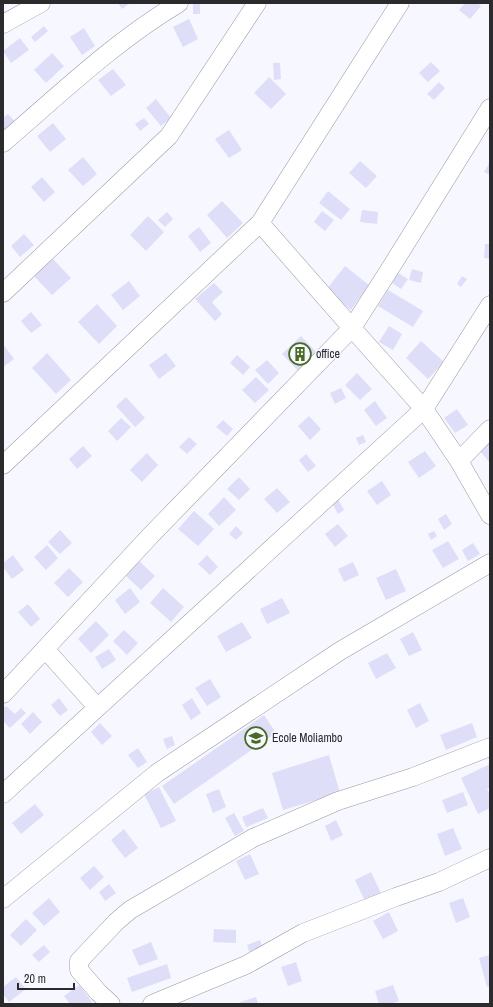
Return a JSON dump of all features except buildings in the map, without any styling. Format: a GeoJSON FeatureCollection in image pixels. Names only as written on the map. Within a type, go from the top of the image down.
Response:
{"type":"FeatureCollection","features":[{"type":"Feature","properties":{"kind":"street"},"geometry":{"type":"LineString","coordinates":[[3,24],[41,3]]}},
{"type":"Feature","properties":{"kind":"street"},"geometry":{"type":"LineString","coordinates":[[3,143],[91,67],[159,15],[179,3]]}},
{"type":"Feature","properties":{"kind":"street"},"geometry":{"type":"LineString","coordinates":[[3,293],[170,136],[257,3]]}},
{"type":"Feature","properties":{"kind":"street"},"geometry":{"type":"LineString","coordinates":[[3,465],[260,223],[400,3]]}},
{"type":"Feature","properties":{"kind":"street"},"geometry":{"type":"LineString","coordinates":[[3,694],[44,648],[151,535],[352,328],[394,264],[490,108]]}},
{"type":"Feature","properties":{"kind":"street"},"geometry":{"type":"LineString","coordinates":[[260,223],[424,409],[488,508]]}},
{"type":"Feature","properties":{"kind":"street"},"geometry":{"type":"LineString","coordinates":[[3,794],[424,409],[490,305]]}},
{"type":"Feature","properties":{"kind":"street"},"geometry":{"type":"LineString","coordinates":[[458,461],[490,430]]}},
{"type":"Feature","properties":{"kind":"street"},"geometry":{"type":"LineString","coordinates":[[3,899],[157,773],[340,651],[490,563]]}},
{"type":"Feature","properties":{"kind":"street"},"geometry":{"type":"LineString","coordinates":[[44,648],[97,707]]}},
{"type":"Feature","properties":{"kind":"street"},"geometry":{"type":"LineString","coordinates":[[111,1004],[98,992],[79,970],[78,965],[79,961],[111,927],[130,910],[260,835],[338,801],[414,777],[490,747]]}},
{"type":"Feature","properties":{"kind":"street"},"geometry":{"type":"LineString","coordinates":[[152,1004],[246,965],[303,933],[439,882],[490,858]]}},
{"type":"Feature","properties":{"kind":"place","name":"office"},"geometry":{"type":"Point","coordinates":[300,354]}},
{"type":"Feature","properties":{"kind":"place","name":"Ecole Moliambo"},"geometry":{"type":"Point","coordinates":[256,738]}}]}
